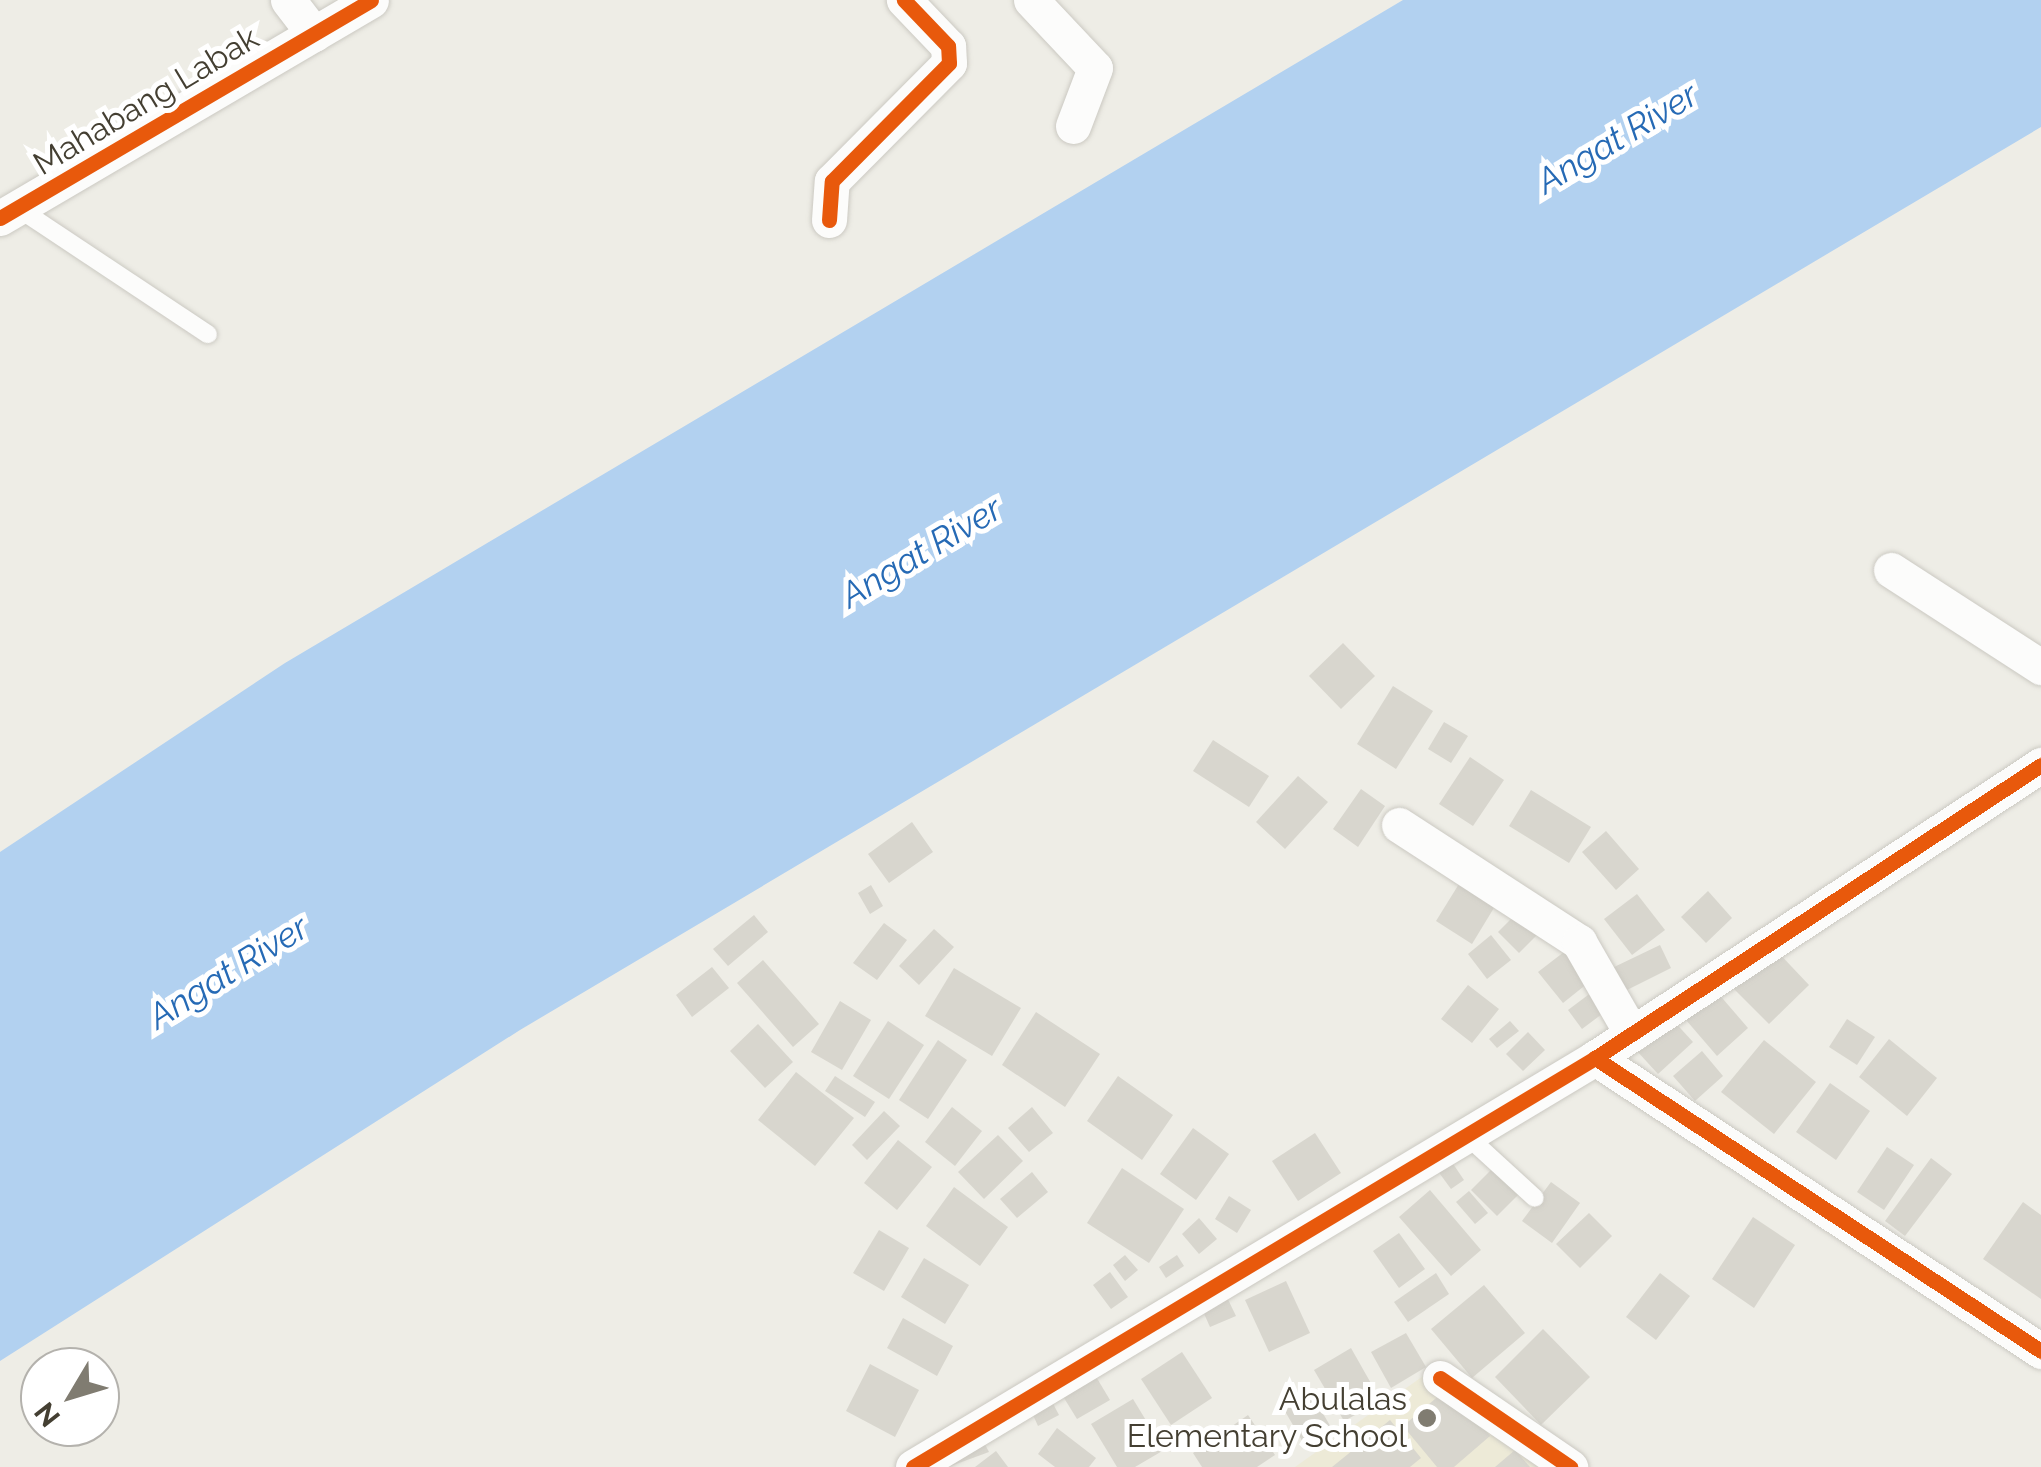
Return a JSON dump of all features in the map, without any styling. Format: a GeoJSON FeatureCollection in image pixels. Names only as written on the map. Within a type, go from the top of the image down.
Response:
{"type":"FeatureCollection","features":[{"type":"Feature","properties":{"kind":"street"},"geometry":{"type":"LineString","coordinates":[[288,0],[314,34]]}},
{"type":"Feature","properties":{"kind":"street","name":"Mahabang Labak"},"geometry":{"type":"LineString","coordinates":[[9,213],[370,0]]}},
{"type":"Feature","properties":{"kind":"street"},"geometry":{"type":"LineString","coordinates":[[829,220],[832,181],[949,63],[948,46],[904,0]]}},
{"type":"Feature","properties":{"kind":"street"},"geometry":{"type":"LineString","coordinates":[[1031,0],[1095,68],[1073,126]]}},
{"type":"Feature","properties":{"kind":"street"},"geometry":{"type":"LineString","coordinates":[[1891,570],[2041,667]]}},
{"type":"Feature","properties":{"kind":"street"},"geometry":{"type":"LineString","coordinates":[[913,1467],[1595,1058],[2041,766]]}},
{"type":"Feature","properties":{"kind":"street"},"geometry":{"type":"LineString","coordinates":[[1399,826],[1579,942],[1632,1034]]}},
{"type":"Feature","properties":{"kind":"street"},"geometry":{"type":"LineString","coordinates":[[1595,1058],[2041,1351]]}},
{"type":"Feature","properties":{"kind":"street"},"geometry":{"type":"LineString","coordinates":[[1440,1378],[1570,1467]]}},
{"type":"Feature","properties":{"kind":"lane"},"geometry":{"type":"LineString","coordinates":[[9,213],[208,334]]}},
{"type":"Feature","properties":{"kind":"lane"},"geometry":{"type":"LineString","coordinates":[[1466,1135],[1535,1198]]}},
{"type":"Feature","properties":{"kind":"shaded area","name":"Abulalas Elementary School"},"geometry":{"type":"Polygon","coordinates":[[[1433,1369],[1546,1467],[1295,1467],[1433,1369]]]}},
{"type":"Feature","properties":{"kind":"water","name":"Angat River"},"geometry":{"type":"Polygon","coordinates":[[[1403,0],[2041,0],[2041,127],[520,1030],[0,1361],[0,852],[285,663],[1403,0]]]}},
{"type":"Feature","properties":{"kind":"building"},"geometry":{"type":"Polygon","coordinates":[[[1343,643],[1375,676],[1341,709],[1309,676],[1343,643]]]}},
{"type":"Feature","properties":{"kind":"building"},"geometry":{"type":"Polygon","coordinates":[[[1393,686],[1433,711],[1396,769],[1357,744],[1393,686]]]}},
{"type":"Feature","properties":{"kind":"building"},"geometry":{"type":"Polygon","coordinates":[[[1444,722],[1468,736],[1451,763],[1428,749],[1444,722]]]}},
{"type":"Feature","properties":{"kind":"building"},"geometry":{"type":"Polygon","coordinates":[[[1213,740],[1269,776],[1249,807],[1193,771],[1213,740]]]}},
{"type":"Feature","properties":{"kind":"building"},"geometry":{"type":"Polygon","coordinates":[[[1470,757],[1504,780],[1473,826],[1439,804],[1470,757]]]}},
{"type":"Feature","properties":{"kind":"building"},"geometry":{"type":"Polygon","coordinates":[[[1298,776],[1328,802],[1285,849],[1256,822],[1298,776]]]}},
{"type":"Feature","properties":{"kind":"building"},"geometry":{"type":"Polygon","coordinates":[[[1361,789],[1385,806],[1358,847],[1333,829],[1361,789]]]}},
{"type":"Feature","properties":{"kind":"building"},"geometry":{"type":"Polygon","coordinates":[[[1531,790],[1591,827],[1569,863],[1509,826],[1531,790]]]}},
{"type":"Feature","properties":{"kind":"building"},"geometry":{"type":"Polygon","coordinates":[[[912,822],[933,852],[889,883],[868,854],[912,822]]]}},
{"type":"Feature","properties":{"kind":"building"},"geometry":{"type":"Polygon","coordinates":[[[1606,831],[1639,869],[1616,890],[1582,852],[1606,831]]]}},
{"type":"Feature","properties":{"kind":"building"},"geometry":{"type":"Polygon","coordinates":[[[1467,871],[1503,893],[1472,944],[1436,921],[1467,871]]]}},
{"type":"Feature","properties":{"kind":"building"},"geometry":{"type":"Polygon","coordinates":[[[871,885],[883,906],[870,914],[858,893],[871,885]]]}},
{"type":"Feature","properties":{"kind":"building"},"geometry":{"type":"Polygon","coordinates":[[[1708,891],[1732,918],[1706,943],[1681,917],[1708,891]]]}},
{"type":"Feature","properties":{"kind":"building"},"geometry":{"type":"Polygon","coordinates":[[[1637,894],[1665,930],[1632,955],[1604,919],[1637,894]]]}},
{"type":"Feature","properties":{"kind":"building"},"geometry":{"type":"Polygon","coordinates":[[[1523,907],[1544,928],[1519,953],[1498,932],[1523,907]]]}},
{"type":"Feature","properties":{"kind":"building"},"geometry":{"type":"Polygon","coordinates":[[[754,915],[768,932],[728,966],[713,949],[754,915]]]}},
{"type":"Feature","properties":{"kind":"building"},"geometry":{"type":"Polygon","coordinates":[[[884,923],[907,940],[877,980],[853,963],[884,923]]]}},
{"type":"Feature","properties":{"kind":"building"},"geometry":{"type":"Polygon","coordinates":[[[934,929],[954,947],[919,985],[899,966],[934,929]]]}},
{"type":"Feature","properties":{"kind":"building"},"geometry":{"type":"Polygon","coordinates":[[[1491,935],[1511,960],[1487,979],[1468,954],[1491,935]]]}},
{"type":"Feature","properties":{"kind":"building"},"geometry":{"type":"Polygon","coordinates":[[[1573,945],[1598,975],[1563,1003],[1538,972],[1573,945]]]}},
{"type":"Feature","properties":{"kind":"building"},"geometry":{"type":"Polygon","coordinates":[[[1660,945],[1671,968],[1621,993],[1610,969],[1660,945]]]}},
{"type":"Feature","properties":{"kind":"building"},"geometry":{"type":"Polygon","coordinates":[[[1774,948],[1809,985],[1769,1024],[1733,988],[1774,948]]]}},
{"type":"Feature","properties":{"kind":"building"},"geometry":{"type":"Polygon","coordinates":[[[763,960],[819,1024],[793,1047],[737,983],[763,960]]]}},
{"type":"Feature","properties":{"kind":"building"},"geometry":{"type":"Polygon","coordinates":[[[712,967],[729,988],[692,1017],[676,995],[712,967]]]}},
{"type":"Feature","properties":{"kind":"building"},"geometry":{"type":"Polygon","coordinates":[[[954,968],[1021,1008],[992,1056],[925,1016],[954,968]]]}},
{"type":"Feature","properties":{"kind":"building"},"geometry":{"type":"Polygon","coordinates":[[[1468,985],[1499,1009],[1472,1043],[1441,1019],[1468,985]]]}},
{"type":"Feature","properties":{"kind":"building"},"geometry":{"type":"Polygon","coordinates":[[[1596,989],[1610,1008],[1582,1029],[1568,1010],[1596,989]]]}},
{"type":"Feature","properties":{"kind":"building"},"geometry":{"type":"Polygon","coordinates":[[[1717,992],[1748,1028],[1717,1056],[1686,1020],[1717,992]]]}},
{"type":"Feature","properties":{"kind":"building"},"geometry":{"type":"Polygon","coordinates":[[[840,1001],[871,1020],[842,1070],[811,1052],[840,1001]]]}},
{"type":"Feature","properties":{"kind":"building"},"geometry":{"type":"Polygon","coordinates":[[[1036,1012],[1100,1054],[1065,1107],[1002,1065],[1036,1012]]]}},
{"type":"Feature","properties":{"kind":"building"},"geometry":{"type":"Polygon","coordinates":[[[1671,1018],[1693,1042],[1658,1074],[1636,1050],[1671,1018]]]}},
{"type":"Feature","properties":{"kind":"building"},"geometry":{"type":"Polygon","coordinates":[[[1847,1019],[1875,1037],[1857,1065],[1829,1047],[1847,1019]]]}},
{"type":"Feature","properties":{"kind":"building"},"geometry":{"type":"Polygon","coordinates":[[[888,1021],[924,1045],[889,1099],[853,1076],[888,1021]]]}},
{"type":"Feature","properties":{"kind":"building"},"geometry":{"type":"Polygon","coordinates":[[[1510,1021],[1519,1031],[1497,1048],[1489,1039],[1510,1021]]]}},
{"type":"Feature","properties":{"kind":"building"},"geometry":{"type":"Polygon","coordinates":[[[758,1024],[793,1062],[765,1088],[730,1051],[758,1024]]]}},
{"type":"Feature","properties":{"kind":"building"},"geometry":{"type":"Polygon","coordinates":[[[1528,1032],[1545,1050],[1523,1071],[1506,1054],[1528,1032]]]}},
{"type":"Feature","properties":{"kind":"building"},"geometry":{"type":"Polygon","coordinates":[[[1889,1039],[1937,1078],[1907,1116],[1859,1077],[1889,1039]]]}},
{"type":"Feature","properties":{"kind":"building"},"geometry":{"type":"Polygon","coordinates":[[[938,1040],[967,1060],[928,1119],[899,1100],[938,1040]]]}},
{"type":"Feature","properties":{"kind":"building"},"geometry":{"type":"Polygon","coordinates":[[[1764,1040],[1816,1082],[1774,1134],[1721,1092],[1764,1040]]]}},
{"type":"Feature","properties":{"kind":"building"},"geometry":{"type":"Polygon","coordinates":[[[1702,1051],[1723,1076],[1695,1101],[1673,1076],[1702,1051]]]}},
{"type":"Feature","properties":{"kind":"building"},"geometry":{"type":"Polygon","coordinates":[[[796,1072],[854,1118],[815,1166],[758,1120],[796,1072]]]}},
{"type":"Feature","properties":{"kind":"building"},"geometry":{"type":"Polygon","coordinates":[[[835,1076],[875,1102],[865,1117],[825,1091],[835,1076]]]}},
{"type":"Feature","properties":{"kind":"building"},"geometry":{"type":"Polygon","coordinates":[[[1118,1076],[1173,1115],[1142,1160],[1087,1121],[1118,1076]]]}},
{"type":"Feature","properties":{"kind":"building"},"geometry":{"type":"Polygon","coordinates":[[[1830,1083],[1870,1111],[1836,1160],[1796,1132],[1830,1083]]]}},
{"type":"Feature","properties":{"kind":"building"},"geometry":{"type":"Polygon","coordinates":[[[952,1107],[982,1131],[955,1166],[925,1142],[952,1107]]]}},
{"type":"Feature","properties":{"kind":"building"},"geometry":{"type":"Polygon","coordinates":[[[1032,1107],[1053,1133],[1029,1152],[1008,1128],[1032,1107]]]}},
{"type":"Feature","properties":{"kind":"building"},"geometry":{"type":"Polygon","coordinates":[[[884,1111],[900,1126],[867,1160],[852,1145],[884,1111]]]}},
{"type":"Feature","properties":{"kind":"building"},"geometry":{"type":"Polygon","coordinates":[[[1193,1128],[1229,1154],[1196,1200],[1160,1174],[1193,1128]]]}},
{"type":"Feature","properties":{"kind":"building"},"geometry":{"type":"Polygon","coordinates":[[[1315,1133],[1341,1173],[1298,1201],[1272,1161],[1315,1133]]]}},
{"type":"Feature","properties":{"kind":"building"},"geometry":{"type":"Polygon","coordinates":[[[998,1135],[1023,1161],[984,1199],[958,1172],[998,1135]]]}},
{"type":"Feature","properties":{"kind":"building"},"geometry":{"type":"Polygon","coordinates":[[[898,1140],[932,1167],[897,1210],[864,1183],[898,1140]]]}},
{"type":"Feature","properties":{"kind":"building"},"geometry":{"type":"Polygon","coordinates":[[[1887,1147],[1914,1165],[1884,1210],[1857,1192],[1887,1147]]]}},
{"type":"Feature","properties":{"kind":"building"},"geometry":{"type":"Polygon","coordinates":[[[1443,1149],[1464,1180],[1451,1189],[1429,1159],[1443,1149]]]}},
{"type":"Feature","properties":{"kind":"building"},"geometry":{"type":"Polygon","coordinates":[[[1931,1158],[1952,1174],[1905,1236],[1885,1221],[1931,1158]]]}},
{"type":"Feature","properties":{"kind":"building"},"geometry":{"type":"Polygon","coordinates":[[[1496,1165],[1522,1191],[1497,1216],[1471,1190],[1496,1165]]]}},
{"type":"Feature","properties":{"kind":"building"},"geometry":{"type":"Polygon","coordinates":[[[1122,1168],[1184,1209],[1149,1263],[1087,1223],[1122,1168]]]}},
{"type":"Feature","properties":{"kind":"building"},"geometry":{"type":"Polygon","coordinates":[[[1032,1172],[1048,1192],[1017,1218],[1000,1199],[1032,1172]]]}},
{"type":"Feature","properties":{"kind":"building"},"geometry":{"type":"Polygon","coordinates":[[[1551,1182],[1580,1203],[1552,1243],[1522,1221],[1551,1182]]]}},
{"type":"Feature","properties":{"kind":"building"},"geometry":{"type":"Polygon","coordinates":[[[954,1187],[1008,1227],[980,1266],[926,1226],[954,1187]]]}},
{"type":"Feature","properties":{"kind":"building"},"geometry":{"type":"Polygon","coordinates":[[[1430,1190],[1481,1250],[1451,1276],[1399,1217],[1430,1190]]]}},
{"type":"Feature","properties":{"kind":"building"},"geometry":{"type":"Polygon","coordinates":[[[1469,1191],[1488,1213],[1475,1224],[1456,1202],[1469,1191]]]}},
{"type":"Feature","properties":{"kind":"building"},"geometry":{"type":"Polygon","coordinates":[[[1229,1196],[1251,1210],[1237,1233],[1215,1219],[1229,1196]]]}},
{"type":"Feature","properties":{"kind":"building"},"geometry":{"type":"Polygon","coordinates":[[[2023,1202],[2041,1215],[2041,1299],[1983,1259],[2023,1202]]]}},
{"type":"Feature","properties":{"kind":"building"},"geometry":{"type":"Polygon","coordinates":[[[1589,1213],[1612,1236],[1580,1268],[1556,1244],[1589,1213]]]}},
{"type":"Feature","properties":{"kind":"building"},"geometry":{"type":"Polygon","coordinates":[[[1753,1217],[1795,1245],[1754,1308],[1712,1279],[1753,1217]]]}},
{"type":"Feature","properties":{"kind":"building"},"geometry":{"type":"Polygon","coordinates":[[[1199,1218],[1217,1239],[1199,1254],[1182,1234],[1199,1218]]]}},
{"type":"Feature","properties":{"kind":"building"},"geometry":{"type":"Polygon","coordinates":[[[879,1230],[909,1248],[884,1291],[853,1273],[879,1230]]]}},
{"type":"Feature","properties":{"kind":"building"},"geometry":{"type":"Polygon","coordinates":[[[1399,1233],[1425,1269],[1399,1288],[1373,1251],[1399,1233]]]}},
{"type":"Feature","properties":{"kind":"building"},"geometry":{"type":"Polygon","coordinates":[[[1125,1255],[1138,1270],[1125,1281],[1113,1265],[1125,1255]]]}},
{"type":"Feature","properties":{"kind":"building"},"geometry":{"type":"Polygon","coordinates":[[[1177,1255],[1184,1266],[1166,1278],[1159,1267],[1177,1255]]]}},
{"type":"Feature","properties":{"kind":"building"},"geometry":{"type":"Polygon","coordinates":[[[924,1258],[969,1285],[945,1324],[901,1297],[924,1258]]]}},
{"type":"Feature","properties":{"kind":"building"},"geometry":{"type":"Polygon","coordinates":[[[1110,1272],[1128,1297],[1111,1309],[1093,1285],[1110,1272]]]}},
{"type":"Feature","properties":{"kind":"building"},"geometry":{"type":"Polygon","coordinates":[[[1436,1273],[1449,1294],[1408,1322],[1394,1302],[1436,1273]]]}},
{"type":"Feature","properties":{"kind":"building"},"geometry":{"type":"Polygon","coordinates":[[[1660,1273],[1690,1296],[1656,1340],[1626,1317],[1660,1273]]]}},
{"type":"Feature","properties":{"kind":"building"},"geometry":{"type":"Polygon","coordinates":[[[1286,1281],[1310,1333],[1269,1352],[1245,1300],[1286,1281]]]}},
{"type":"Feature","properties":{"kind":"building"},"geometry":{"type":"Polygon","coordinates":[[[1484,1285],[1525,1333],[1472,1378],[1431,1329],[1484,1285]]]}},
{"type":"Feature","properties":{"kind":"building"},"geometry":{"type":"Polygon","coordinates":[[[1222,1287],[1236,1316],[1210,1327],[1197,1298],[1222,1287]]]}},
{"type":"Feature","properties":{"kind":"building"},"geometry":{"type":"Polygon","coordinates":[[[903,1318],[953,1346],[937,1376],[887,1348],[903,1318]]]}},
{"type":"Feature","properties":{"kind":"building"},"geometry":{"type":"Polygon","coordinates":[[[1543,1329],[1590,1377],[1541,1425],[1495,1377],[1543,1329]]]}},
{"type":"Feature","properties":{"kind":"building"},"geometry":{"type":"Polygon","coordinates":[[[1406,1333],[1426,1367],[1391,1388],[1371,1352],[1406,1333]]]}},
{"type":"Feature","properties":{"kind":"building"},"geometry":{"type":"Polygon","coordinates":[[[1351,1348],[1381,1401],[1344,1421],[1314,1370],[1351,1348]]]}},
{"type":"Feature","properties":{"kind":"building"},"geometry":{"type":"Polygon","coordinates":[[[1182,1352],[1212,1398],[1171,1425],[1141,1379],[1182,1352]]]}},
{"type":"Feature","properties":{"kind":"building"},"geometry":{"type":"Polygon","coordinates":[[[870,1364],[919,1390],[895,1437],[846,1411],[870,1364]]]}},
{"type":"Feature","properties":{"kind":"building"},"geometry":{"type":"Polygon","coordinates":[[[1089,1365],[1110,1400],[1077,1419],[1056,1385],[1089,1365]]]}},
{"type":"Feature","properties":{"kind":"building"},"geometry":{"type":"Polygon","coordinates":[[[1307,1386],[1332,1429],[1304,1444],[1279,1401],[1307,1386]]]}},
{"type":"Feature","properties":{"kind":"building"},"geometry":{"type":"Polygon","coordinates":[[[1448,1388],[1490,1436],[1454,1467],[1437,1467],[1403,1426],[1448,1388]]]}},
{"type":"Feature","properties":{"kind":"building"},"geometry":{"type":"Polygon","coordinates":[[[1048,1394],[1059,1415],[1038,1426],[1028,1404],[1048,1394]]]}},
{"type":"Feature","properties":{"kind":"building"},"geometry":{"type":"Polygon","coordinates":[[[1133,1399],[1164,1450],[1135,1467],[1117,1467],[1091,1424],[1133,1399]]]}},
{"type":"Feature","properties":{"kind":"building"},"geometry":{"type":"Polygon","coordinates":[[[1248,1415],[1275,1455],[1257,1467],[1202,1467],[1193,1453],[1248,1415]]]}},
{"type":"Feature","properties":{"kind":"building"},"geometry":{"type":"Polygon","coordinates":[[[1390,1420],[1421,1458],[1410,1467],[1332,1467],[1390,1420]]]}},
{"type":"Feature","properties":{"kind":"building"},"geometry":{"type":"Polygon","coordinates":[[[1057,1428],[1096,1458],[1089,1467],[1055,1467],[1038,1454],[1057,1428]]]}},
{"type":"Feature","properties":{"kind":"building"},"geometry":{"type":"Polygon","coordinates":[[[979,1433],[989,1452],[948,1467],[941,1455],[979,1433]]]}},
{"type":"Feature","properties":{"kind":"building"},"geometry":{"type":"Polygon","coordinates":[[[1515,1450],[1530,1467],[1495,1467],[1515,1450]]]}},
{"type":"Feature","properties":{"kind":"building"},"geometry":{"type":"Polygon","coordinates":[[[996,1451],[1008,1467],[975,1467],[996,1451]]]}},
{"type":"Feature","properties":{"kind":"cycle path"},"geometry":{"type":"LineString","coordinates":[[0,218],[371,0]]}},
{"type":"Feature","properties":{"kind":"cycle path"},"geometry":{"type":"LineString","coordinates":[[829,220],[832,181],[949,63],[948,46],[904,0]]}},
{"type":"Feature","properties":{"kind":"cycle path"},"geometry":{"type":"LineString","coordinates":[[913,1467],[1595,1058],[2041,765]]}},
{"type":"Feature","properties":{"kind":"cycle path"},"geometry":{"type":"LineString","coordinates":[[1595,1058],[2041,1351]]}},
{"type":"Feature","properties":{"kind":"cycle path"},"geometry":{"type":"LineString","coordinates":[[1440,1378],[1570,1467]]}},
{"type":"Feature","properties":{"kind":"place","name":"Abulalas Elementary School"},"geometry":{"type":"Point","coordinates":[1427,1418]}}]}
